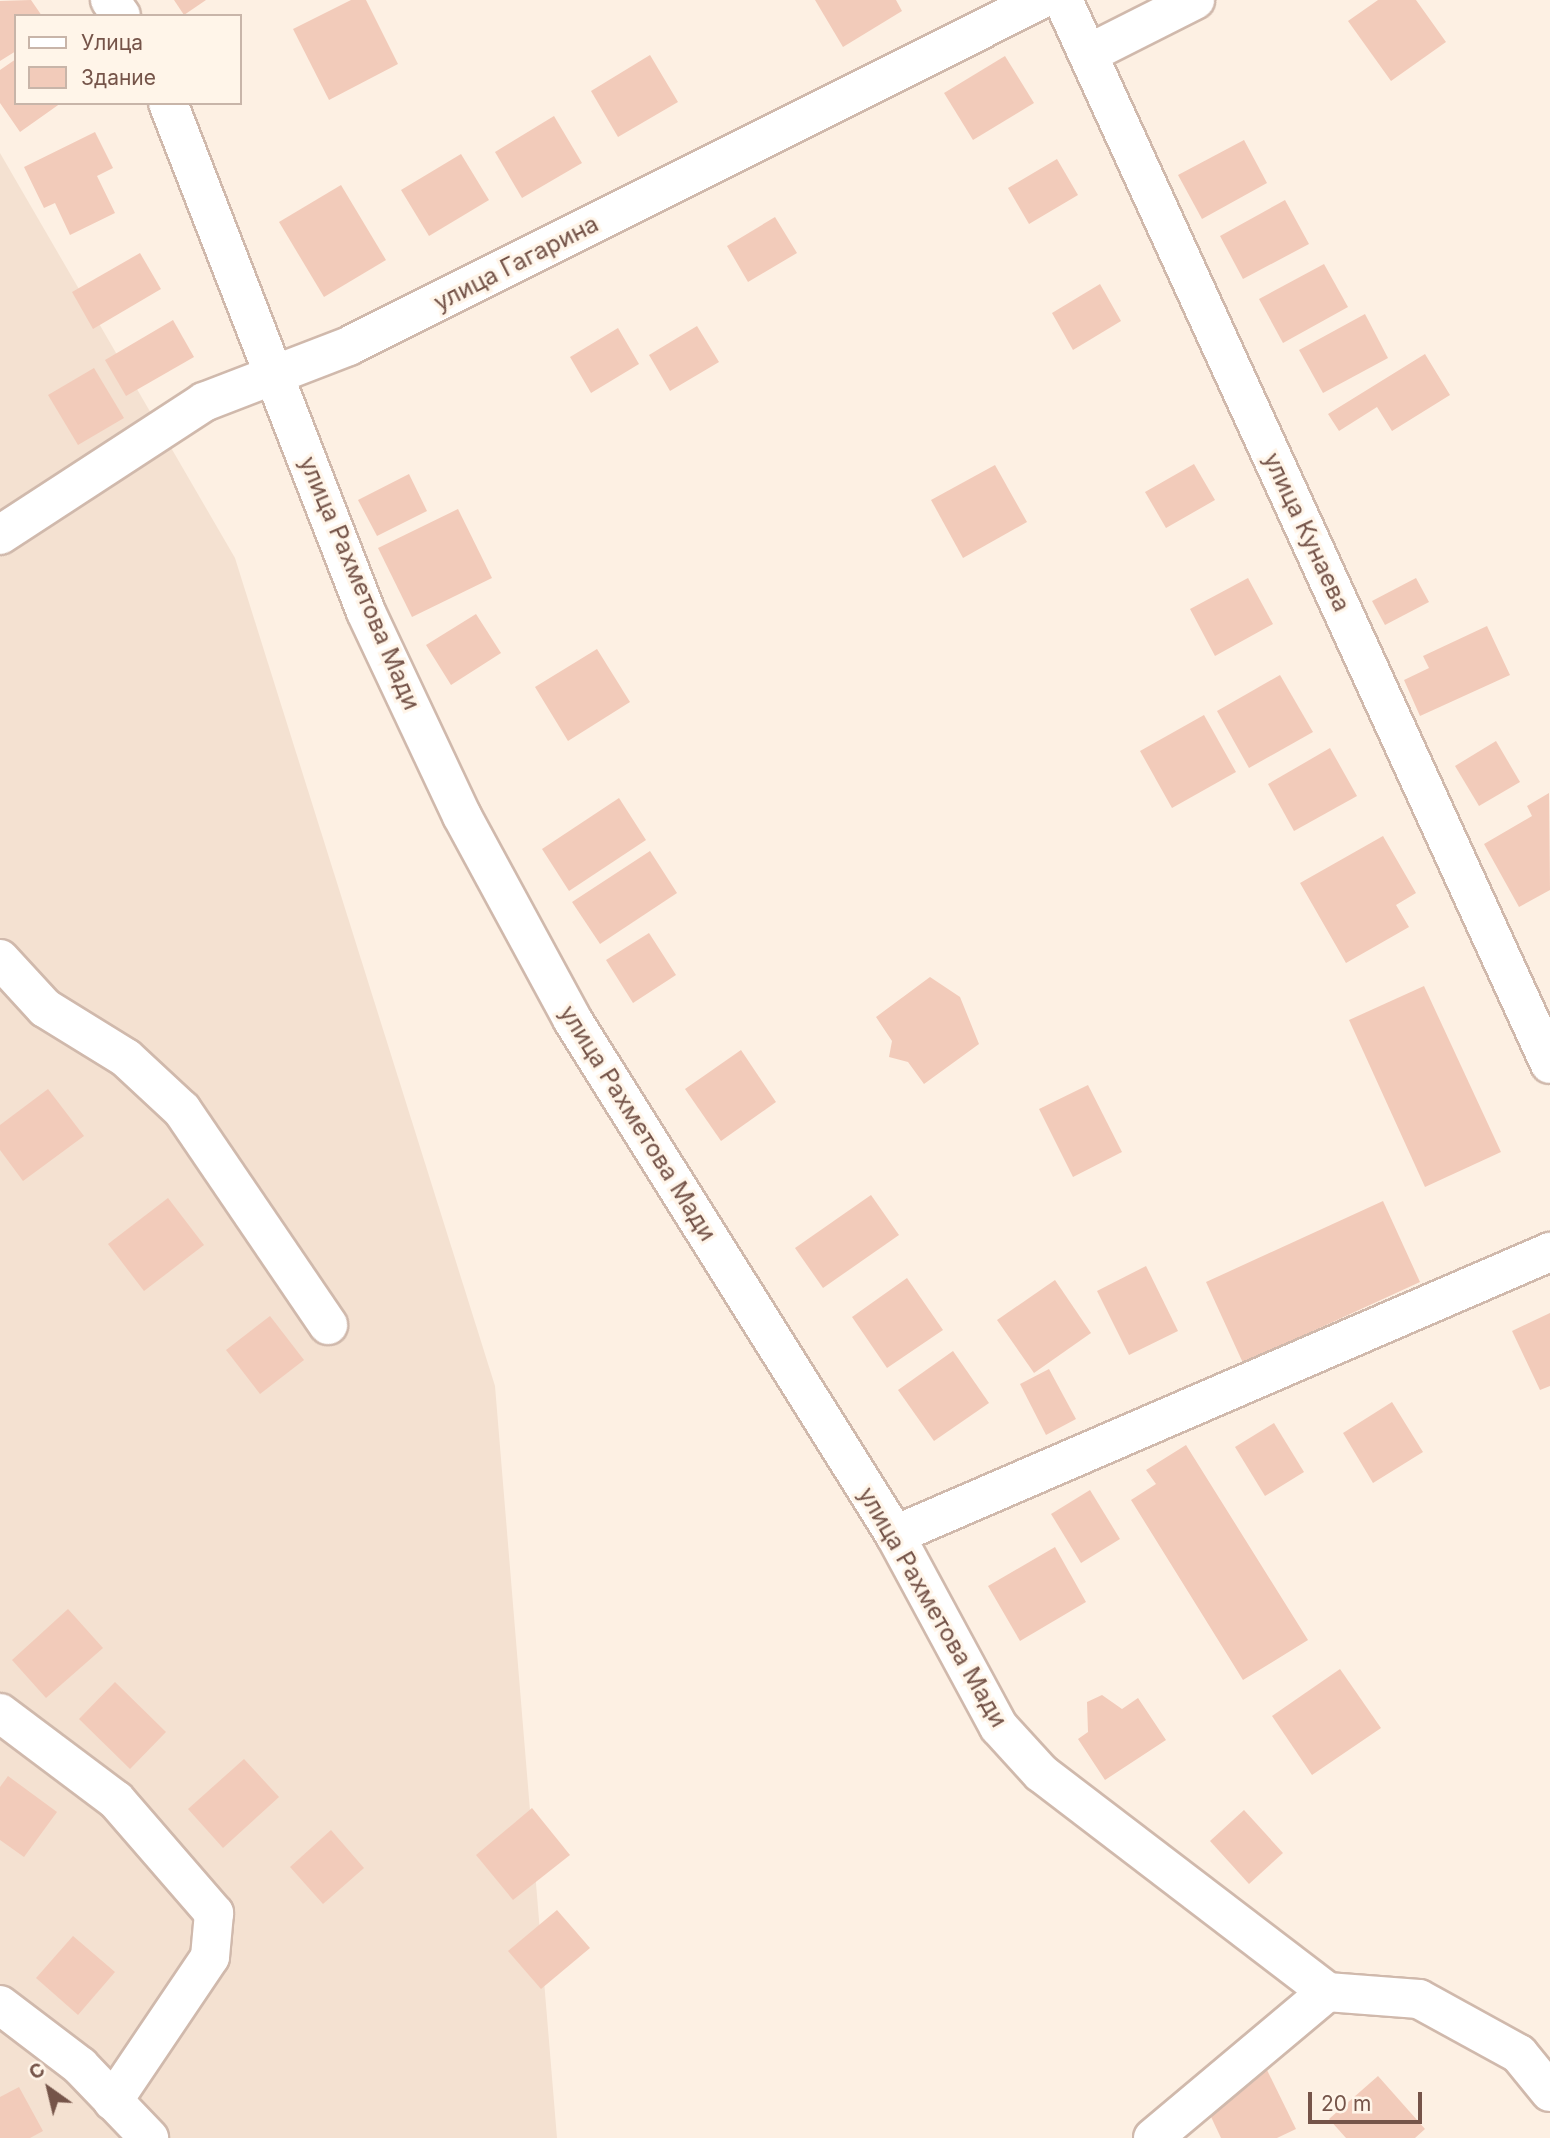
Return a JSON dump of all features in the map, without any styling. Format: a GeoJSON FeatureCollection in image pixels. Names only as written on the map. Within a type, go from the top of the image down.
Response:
{"type":"FeatureCollection","features":[{"type":"Feature","properties":{"kind":"street","name":"улица Гагарина"},"geometry":{"type":"LineString","coordinates":[[0,535],[204,402],[276,377],[1040,0]]}},
{"type":"Feature","properties":{"kind":"street","name":"улица Кунаева"},"geometry":{"type":"LineString","coordinates":[[1063,0],[1541,1018],[1550,1063]]}},
{"type":"Feature","properties":{"kind":"street"},"geometry":{"type":"LineString","coordinates":[[1088,54],[1195,0]]}},
{"type":"Feature","properties":{"kind":"street","name":"улица Рахметова Мади"},"geometry":{"type":"LineString","coordinates":[[169,105],[366,612],[462,816],[572,1019],[895,1535],[999,1727],[1041,1773],[1327,1992]]}},
{"type":"Feature","properties":{"kind":"street"},"geometry":{"type":"LineString","coordinates":[[0,959],[45,1009],[126,1058],[182,1110],[328,1325]]}},
{"type":"Feature","properties":{"kind":"street"},"geometry":{"type":"LineString","coordinates":[[895,1535],[1550,1252]]}},
{"type":"Feature","properties":{"kind":"street"},"geometry":{"type":"LineString","coordinates":[[0,1713],[116,1800],[214,1913],[210,1957],[113,2101]]}},
{"type":"Feature","properties":{"kind":"street"},"geometry":{"type":"LineString","coordinates":[[1153,2138],[1327,1992],[1419,1999],[1519,2054],[1550,2092]]}},
{"type":"Feature","properties":{"kind":"street"},"geometry":{"type":"LineString","coordinates":[[0,2005],[80,2066],[149,2138]]}},
{"type":"Feature","properties":{"kind":"shaded area"},"geometry":{"type":"Polygon","coordinates":[[[0,153],[235,558],[495,1386],[557,2138],[0,2138],[0,153]]]}},
{"type":"Feature","properties":{"kind":"building"},"geometry":{"type":"Polygon","coordinates":[[[31,0],[41,14],[14,14],[14,52],[0,61],[0,1],[31,0]]]}},
{"type":"Feature","properties":{"kind":"building"},"geometry":{"type":"Polygon","coordinates":[[[174,0],[206,0],[185,14],[174,0]]]}},
{"type":"Feature","properties":{"kind":"building"},"geometry":{"type":"Polygon","coordinates":[[[351,0],[366,0],[398,64],[329,100],[293,29],[351,0]]]}},
{"type":"Feature","properties":{"kind":"building"},"geometry":{"type":"Polygon","coordinates":[[[815,0],[896,0],[902,11],[843,47],[815,0]]]}},
{"type":"Feature","properties":{"kind":"building"},"geometry":{"type":"Polygon","coordinates":[[[1378,0],[1416,0],[1446,42],[1391,81],[1348,21],[1378,0]]]}},
{"type":"Feature","properties":{"kind":"building"},"geometry":{"type":"Polygon","coordinates":[[[650,55],[678,102],[618,137],[591,91],[650,55]]]}},
{"type":"Feature","properties":{"kind":"building"},"geometry":{"type":"Polygon","coordinates":[[[1005,56],[1034,103],[973,140],[944,93],[1005,56]]]}},
{"type":"Feature","properties":{"kind":"building"},"geometry":{"type":"Polygon","coordinates":[[[14,60],[14,105],[58,105],[20,132],[0,103],[0,70],[14,60]]]}},
{"type":"Feature","properties":{"kind":"building"},"geometry":{"type":"Polygon","coordinates":[[[554,116],[582,163],[522,198],[495,152],[554,116]]]}},
{"type":"Feature","properties":{"kind":"building"},"geometry":{"type":"Polygon","coordinates":[[[95,132],[113,168],[97,176],[115,213],[70,235],[55,203],[44,208],[24,167],[95,132]]]}},
{"type":"Feature","properties":{"kind":"building"},"geometry":{"type":"Polygon","coordinates":[[[1244,140],[1267,183],[1202,219],[1178,175],[1244,140]]]}},
{"type":"Feature","properties":{"kind":"building"},"geometry":{"type":"Polygon","coordinates":[[[461,154],[489,200],[429,236],[401,190],[461,154]]]}},
{"type":"Feature","properties":{"kind":"building"},"geometry":{"type":"Polygon","coordinates":[[[1057,159],[1078,195],[1029,224],[1008,188],[1057,159]]]}},
{"type":"Feature","properties":{"kind":"building"},"geometry":{"type":"Polygon","coordinates":[[[341,185],[386,260],[324,297],[279,222],[341,185]]]}},
{"type":"Feature","properties":{"kind":"building"},"geometry":{"type":"Polygon","coordinates":[[[1285,200],[1309,244],[1243,279],[1220,236],[1285,200]]]}},
{"type":"Feature","properties":{"kind":"building"},"geometry":{"type":"Polygon","coordinates":[[[775,217],[797,253],[748,282],[727,246],[775,217]]]}},
{"type":"Feature","properties":{"kind":"building"},"geometry":{"type":"Polygon","coordinates":[[[140,253],[161,289],[93,329],[72,292],[140,253]]]}},
{"type":"Feature","properties":{"kind":"building"},"geometry":{"type":"Polygon","coordinates":[[[1324,264],[1348,307],[1283,343],[1259,299],[1324,264]]]}},
{"type":"Feature","properties":{"kind":"building"},"geometry":{"type":"Polygon","coordinates":[[[1100,284],[1121,321],[1073,350],[1052,313],[1100,284]]]}},
{"type":"Feature","properties":{"kind":"building"},"geometry":{"type":"Polygon","coordinates":[[[1365,314],[1388,358],[1323,393],[1299,350],[1365,314]]]}},
{"type":"Feature","properties":{"kind":"building"},"geometry":{"type":"Polygon","coordinates":[[[173,320],[194,357],[126,396],[105,360],[173,320]]]}},
{"type":"Feature","properties":{"kind":"building"},"geometry":{"type":"Polygon","coordinates":[[[697,326],[719,362],[670,391],[649,355],[697,326]]]}},
{"type":"Feature","properties":{"kind":"building"},"geometry":{"type":"Polygon","coordinates":[[[618,328],[639,364],[591,393],[570,357],[618,328]]]}},
{"type":"Feature","properties":{"kind":"building"},"geometry":{"type":"Polygon","coordinates":[[[1425,354],[1450,395],[1392,431],[1377,407],[1339,431],[1328,414],[1425,354]]]}},
{"type":"Feature","properties":{"kind":"building"},"geometry":{"type":"Polygon","coordinates":[[[94,368],[124,418],[78,445],[48,395],[94,368]]]}},
{"type":"Feature","properties":{"kind":"building"},"geometry":{"type":"Polygon","coordinates":[[[1194,464],[1215,500],[1166,528],[1145,492],[1194,464]]]}},
{"type":"Feature","properties":{"kind":"building"},"geometry":{"type":"Polygon","coordinates":[[[995,465],[1027,522],[963,558],[931,500],[995,465]]]}},
{"type":"Feature","properties":{"kind":"building"},"geometry":{"type":"Polygon","coordinates":[[[409,474],[427,511],[377,536],[358,500],[409,474]]]}},
{"type":"Feature","properties":{"kind":"building"},"geometry":{"type":"Polygon","coordinates":[[[458,509],[492,578],[412,617],[378,548],[458,509]]]}},
{"type":"Feature","properties":{"kind":"building"},"geometry":{"type":"Polygon","coordinates":[[[1248,578],[1273,624],[1215,656],[1190,609],[1248,578]]]}},
{"type":"Feature","properties":{"kind":"building"},"geometry":{"type":"Polygon","coordinates":[[[1416,578],[1429,602],[1385,625],[1372,601],[1416,578]]]}},
{"type":"Feature","properties":{"kind":"building"},"geometry":{"type":"Polygon","coordinates":[[[476,614],[501,653],[451,685],[426,645],[476,614]]]}},
{"type":"Feature","properties":{"kind":"building"},"geometry":{"type":"Polygon","coordinates":[[[1487,626],[1510,675],[1420,716],[1404,680],[1429,668],[1423,656],[1487,626]]]}},
{"type":"Feature","properties":{"kind":"building"},"geometry":{"type":"Polygon","coordinates":[[[597,649],[630,702],[568,741],[535,687],[597,649]]]}},
{"type":"Feature","properties":{"kind":"building"},"geometry":{"type":"Polygon","coordinates":[[[1280,675],[1313,732],[1249,768],[1217,711],[1280,675]]]}},
{"type":"Feature","properties":{"kind":"building"},"geometry":{"type":"Polygon","coordinates":[[[1204,715],[1236,772],[1172,808],[1140,751],[1204,715]]]}},
{"type":"Feature","properties":{"kind":"building"},"geometry":{"type":"Polygon","coordinates":[[[1496,741],[1520,782],[1479,806],[1455,766],[1496,741]]]}},
{"type":"Feature","properties":{"kind":"building"},"geometry":{"type":"Polygon","coordinates":[[[1330,748],[1357,796],[1294,831],[1268,784],[1330,748]]]}},
{"type":"Feature","properties":{"kind":"building"},"geometry":{"type":"Polygon","coordinates":[[[1549,793],[1550,890],[1519,907],[1484,844],[1532,816],[1527,806],[1549,793]]]}},
{"type":"Feature","properties":{"kind":"building"},"geometry":{"type":"Polygon","coordinates":[[[619,798],[646,840],[569,891],[542,849],[619,798]]]}},
{"type":"Feature","properties":{"kind":"building"},"geometry":{"type":"Polygon","coordinates":[[[1383,836],[1416,893],[1396,905],[1409,927],[1346,963],[1300,883],[1383,836]]]}},
{"type":"Feature","properties":{"kind":"building"},"geometry":{"type":"Polygon","coordinates":[[[650,851],[677,893],[600,944],[572,902],[650,851]]]}},
{"type":"Feature","properties":{"kind":"building"},"geometry":{"type":"Polygon","coordinates":[[[649,933],[676,975],[633,1003],[606,960],[649,933]]]}},
{"type":"Feature","properties":{"kind":"building"},"geometry":{"type":"Polygon","coordinates":[[[930,977],[960,997],[979,1044],[924,1084],[908,1062],[889,1057],[892,1041],[876,1017],[930,977]]]}},
{"type":"Feature","properties":{"kind":"building"},"geometry":{"type":"Polygon","coordinates":[[[1424,986],[1501,1152],[1425,1187],[1349,1020],[1424,986]]]}},
{"type":"Feature","properties":{"kind":"building"},"geometry":{"type":"Polygon","coordinates":[[[741,1050],[776,1102],[721,1141],[685,1089],[741,1050]]]}},
{"type":"Feature","properties":{"kind":"building"},"geometry":{"type":"Polygon","coordinates":[[[1088,1085],[1122,1152],[1073,1177],[1039,1109],[1088,1085]]]}},
{"type":"Feature","properties":{"kind":"building"},"geometry":{"type":"Polygon","coordinates":[[[48,1089],[84,1136],[23,1181],[0,1150],[0,1125],[48,1089]]]}},
{"type":"Feature","properties":{"kind":"building"},"geometry":{"type":"Polygon","coordinates":[[[871,1195],[899,1235],[823,1288],[795,1248],[871,1195]]]}},
{"type":"Feature","properties":{"kind":"building"},"geometry":{"type":"Polygon","coordinates":[[[168,1198],[204,1245],[144,1291],[108,1244],[168,1198]]]}},
{"type":"Feature","properties":{"kind":"building"},"geometry":{"type":"Polygon","coordinates":[[[1383,1201],[1420,1282],[1243,1363],[1206,1282],[1383,1201]]]}},
{"type":"Feature","properties":{"kind":"building"},"geometry":{"type":"Polygon","coordinates":[[[1146,1266],[1178,1331],[1129,1355],[1097,1291],[1146,1266]]]}},
{"type":"Feature","properties":{"kind":"building"},"geometry":{"type":"Polygon","coordinates":[[[907,1278],[943,1330],[887,1368],[852,1317],[907,1278]]]}},
{"type":"Feature","properties":{"kind":"building"},"geometry":{"type":"Polygon","coordinates":[[[1055,1280],[1091,1333],[1034,1373],[997,1320],[1055,1280]]]}},
{"type":"Feature","properties":{"kind":"building"},"geometry":{"type":"Polygon","coordinates":[[[1550,1313],[1550,1386],[1540,1390],[1512,1331],[1550,1313]]]}},
{"type":"Feature","properties":{"kind":"building"},"geometry":{"type":"Polygon","coordinates":[[[270,1316],[304,1360],[260,1394],[226,1350],[270,1316]]]}},
{"type":"Feature","properties":{"kind":"building"},"geometry":{"type":"Polygon","coordinates":[[[953,1351],[989,1403],[934,1441],[898,1390],[953,1351]]]}},
{"type":"Feature","properties":{"kind":"building"},"geometry":{"type":"Polygon","coordinates":[[[1049,1369],[1076,1419],[1046,1435],[1020,1384],[1049,1369]]]}},
{"type":"Feature","properties":{"kind":"building"},"geometry":{"type":"Polygon","coordinates":[[[1392,1402],[1423,1452],[1373,1483],[1343,1433],[1392,1402]]]}},
{"type":"Feature","properties":{"kind":"building"},"geometry":{"type":"Polygon","coordinates":[[[1274,1423],[1304,1472],[1265,1496],[1235,1447],[1274,1423]]]}},
{"type":"Feature","properties":{"kind":"building"},"geometry":{"type":"Polygon","coordinates":[[[1186,1445],[1308,1640],[1243,1680],[1131,1500],[1156,1484],[1146,1470],[1186,1445]]]}},
{"type":"Feature","properties":{"kind":"building"},"geometry":{"type":"Polygon","coordinates":[[[1090,1490],[1120,1539],[1081,1563],[1051,1514],[1090,1490]]]}},
{"type":"Feature","properties":{"kind":"building"},"geometry":{"type":"Polygon","coordinates":[[[1055,1547],[1086,1602],[1020,1641],[988,1586],[1055,1547]]]}},
{"type":"Feature","properties":{"kind":"building"},"geometry":{"type":"Polygon","coordinates":[[[68,1609],[103,1648],[46,1698],[12,1660],[68,1609]]]}},
{"type":"Feature","properties":{"kind":"building"},"geometry":{"type":"Polygon","coordinates":[[[1340,1669],[1381,1728],[1312,1775],[1272,1716],[1340,1669]]]}},
{"type":"Feature","properties":{"kind":"building"},"geometry":{"type":"Polygon","coordinates":[[[115,1682],[166,1732],[130,1769],[79,1719],[115,1682]]]}},
{"type":"Feature","properties":{"kind":"building"},"geometry":{"type":"Polygon","coordinates":[[[1102,1695],[1122,1709],[1138,1698],[1166,1740],[1105,1780],[1078,1739],[1088,1732],[1087,1702],[1102,1695]]]}},
{"type":"Feature","properties":{"kind":"building"},"geometry":{"type":"Polygon","coordinates":[[[244,1759],[279,1797],[223,1848],[188,1809],[244,1759]]]}},
{"type":"Feature","properties":{"kind":"building"},"geometry":{"type":"Polygon","coordinates":[[[8,1776],[57,1812],[24,1857],[0,1840],[0,1787],[8,1776]]]}},
{"type":"Feature","properties":{"kind":"building"},"geometry":{"type":"Polygon","coordinates":[[[532,1808],[570,1855],[513,1900],[476,1855],[532,1808]]]}},
{"type":"Feature","properties":{"kind":"building"},"geometry":{"type":"Polygon","coordinates":[[[1244,1810],[1283,1853],[1249,1884],[1210,1841],[1244,1810]]]}},
{"type":"Feature","properties":{"kind":"building"},"geometry":{"type":"Polygon","coordinates":[[[331,1830],[364,1868],[323,1904],[290,1867],[331,1830]]]}},
{"type":"Feature","properties":{"kind":"building"},"geometry":{"type":"Polygon","coordinates":[[[557,1910],[590,1948],[541,1989],[508,1951],[557,1910]]]}},
{"type":"Feature","properties":{"kind":"building"},"geometry":{"type":"Polygon","coordinates":[[[73,1936],[115,1972],[78,2015],[36,1978],[73,1936]]]}},
{"type":"Feature","properties":{"kind":"building"},"geometry":{"type":"Polygon","coordinates":[[[1267,2070],[1296,2129],[1277,2138],[1221,2138],[1204,2102],[1267,2070]]]}},
{"type":"Feature","properties":{"kind":"building"},"geometry":{"type":"Polygon","coordinates":[[[1378,2076],[1425,2129],[1415,2138],[1346,2138],[1329,2119],[1378,2076]]]}},
{"type":"Feature","properties":{"kind":"building"},"geometry":{"type":"Polygon","coordinates":[[[19,2087],[43,2131],[30,2138],[0,2138],[0,2097],[19,2087]]]}}]}
